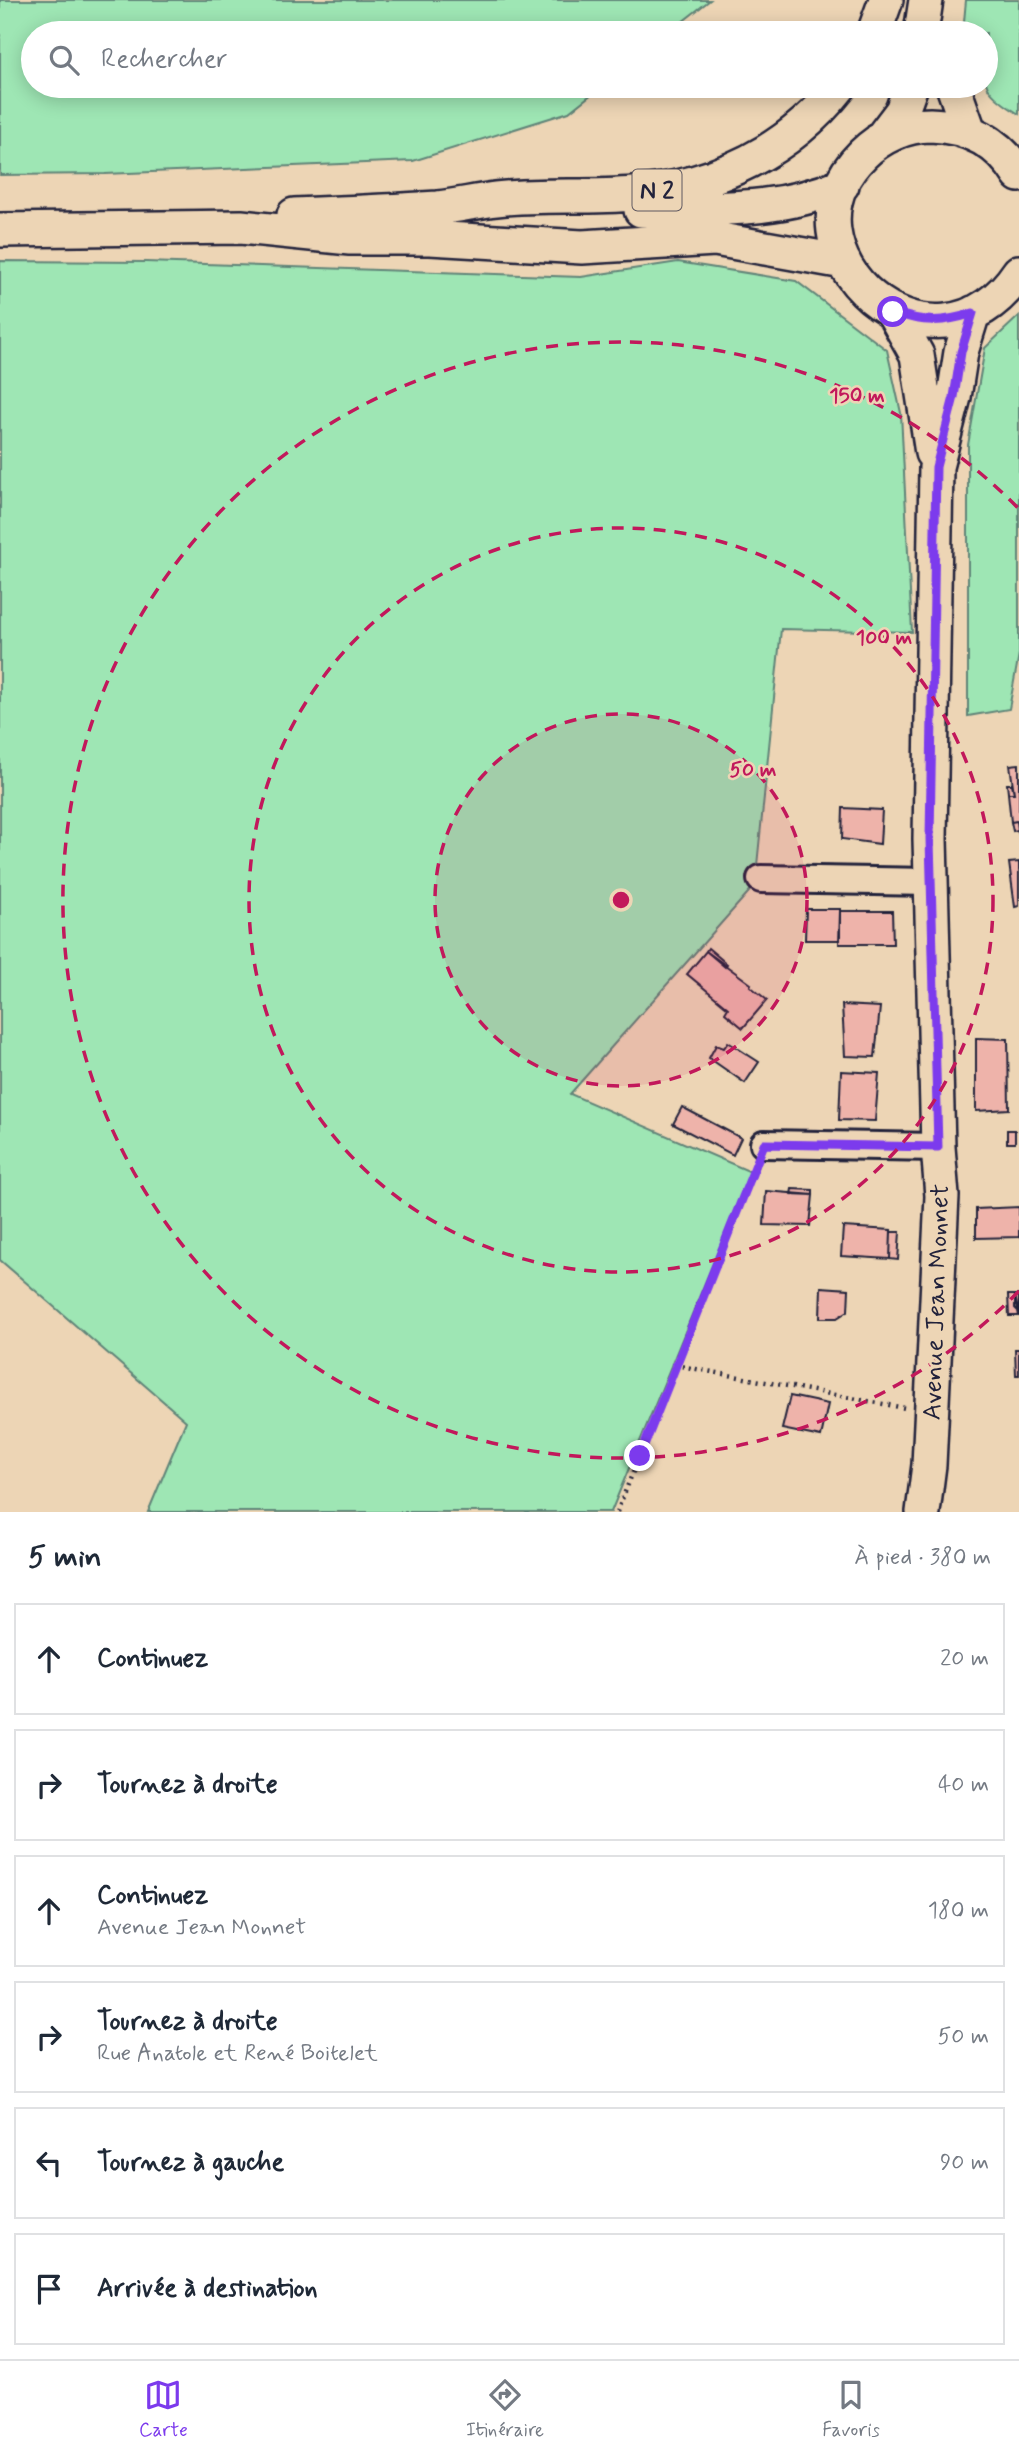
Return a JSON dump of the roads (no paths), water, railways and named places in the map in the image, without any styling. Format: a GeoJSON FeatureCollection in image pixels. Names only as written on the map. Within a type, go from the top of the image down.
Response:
{"type":"FeatureCollection","features":[{"type":"Feature","properties":{"kind":"main road"},"geometry":{"type":"LineString","coordinates":[[878,21],[886,0]]}},
{"type":"Feature","properties":{"kind":"main road"},"geometry":{"type":"LineString","coordinates":[[923,21],[926,0]]}},
{"type":"Feature","properties":{"kind":"main road"},"geometry":{"type":"LineString","coordinates":[[943,0],[945,21]]}},
{"type":"Feature","properties":{"kind":"main road","name":"N 2"},"geometry":{"type":"LineString","coordinates":[[241,227],[290,216],[441,208],[495,199],[632,194],[710,179],[736,170],[795,133],[831,98]]}},
{"type":"Feature","properties":{"kind":"main road"},"geometry":{"type":"LineString","coordinates":[[907,98],[902,111],[880,140],[858,159],[842,185],[834,224],[836,244],[856,284],[893,312],[919,322],[945,322],[990,304],[1019,272]]}},
{"type":"Feature","properties":{"kind":"main road"},"geometry":{"type":"LineString","coordinates":[[957,98],[969,131]]}},
{"type":"Feature","properties":{"kind":"main road"},"geometry":{"type":"LineString","coordinates":[[880,140],[901,130],[924,125],[969,131],[1005,156],[1019,173]]}},
{"type":"Feature","properties":{"kind":"main road","name":"N 2"},"geometry":{"type":"LineString","coordinates":[[441,208],[532,214],[747,207],[796,201],[842,185]]}},
{"type":"Feature","properties":{"kind":"main road","name":"N 2"},"geometry":{"type":"LineString","coordinates":[[0,230],[241,227],[350,237],[430,238],[582,247],[715,239],[844,262]]}},
{"type":"Feature","properties":{"kind":"main road"},"geometry":{"type":"LineString","coordinates":[[893,312],[917,355],[936,467]]}},
{"type":"Feature","properties":{"kind":"main road"},"geometry":{"type":"LineString","coordinates":[[936,467],[954,397],[961,352],[973,313]]}},
{"type":"Feature","properties":{"kind":"main road","name":"Avenue Jean Monnet"},"geometry":{"type":"LineString","coordinates":[[923,1512],[932,1413],[942,1196],[938,1147],[931,882],[936,467]]}},
{"type":"Feature","properties":{"kind":"street"},"geometry":{"type":"LineString","coordinates":[[761,879],[931,882]]}},
{"type":"Feature","properties":{"kind":"street"},"geometry":{"type":"LineString","coordinates":[[764,1144],[938,1147]]}}]}
